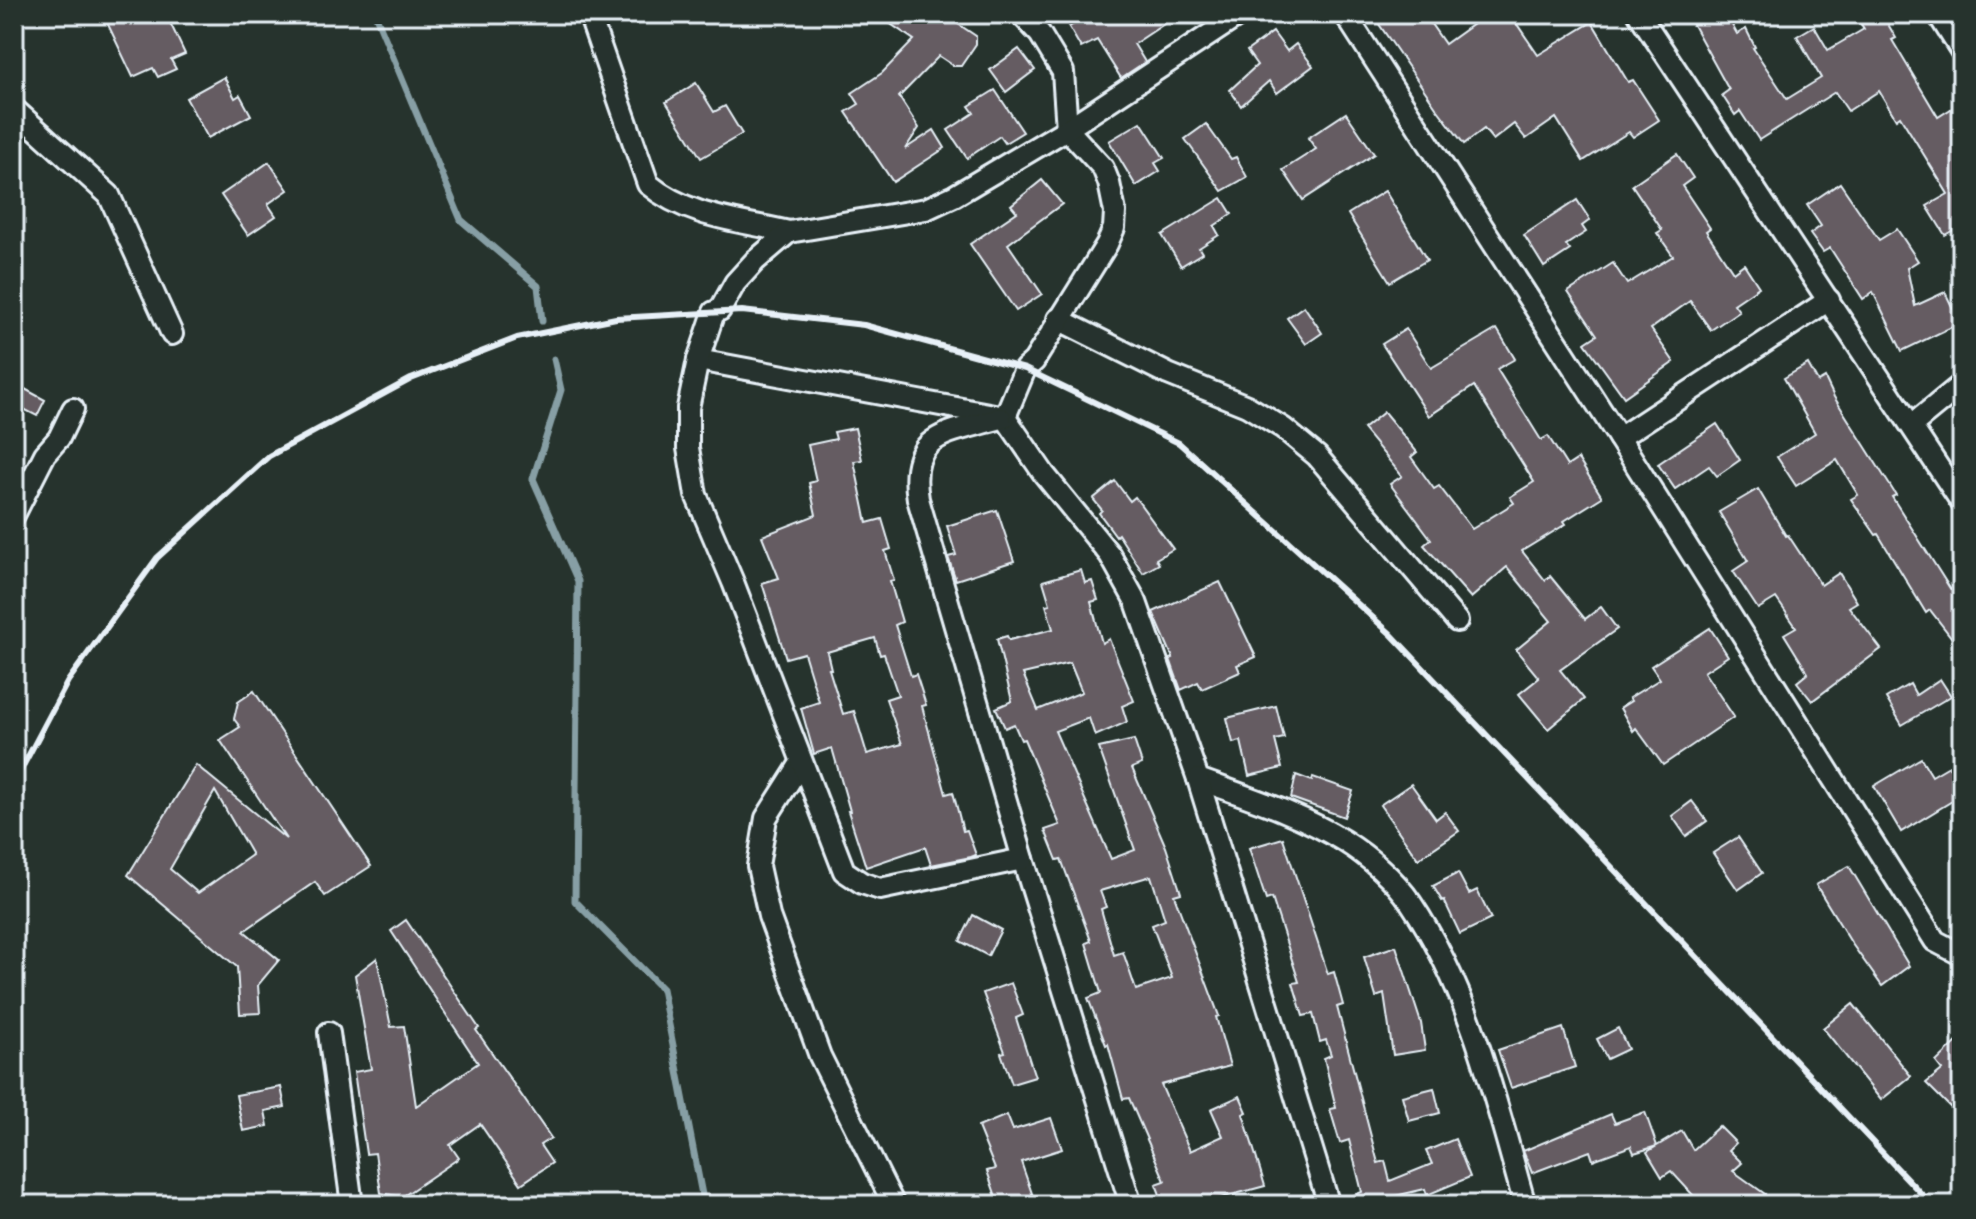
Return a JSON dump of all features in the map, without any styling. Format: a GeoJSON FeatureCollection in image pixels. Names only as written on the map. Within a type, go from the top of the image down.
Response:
{"type":"FeatureCollection","features":[{"type":"Feature","properties":{"kind":"street"},"geometry":{"type":"LineString","coordinates":[[589,14],[648,184],[666,199],[691,210],[789,232],[926,209],[975,184],[1067,129],[1241,14]]}},
{"type":"Feature","properties":{"kind":"street"},"geometry":{"type":"LineString","coordinates":[[1005,417],[1025,369],[1034,361],[1107,244],[1114,228],[1115,212],[1103,168],[1067,129],[1063,72],[1040,34],[1021,14]]}},
{"type":"Feature","properties":{"kind":"street"},"geometry":{"type":"LineString","coordinates":[[1345,14],[1619,438],[1935,941],[1962,955]]}},
{"type":"Feature","properties":{"kind":"street"},"geometry":{"type":"LineString","coordinates":[[1639,14],[1962,503]]}},
{"type":"Feature","properties":{"kind":"street"},"geometry":{"type":"LineString","coordinates":[[1938,14],[1962,52]]}},
{"type":"Feature","properties":{"kind":"street"},"geometry":{"type":"LineString","coordinates":[[14,109],[109,195],[172,334]]}},
{"type":"Feature","properties":{"kind":"street"},"geometry":{"type":"LineString","coordinates":[[789,232],[755,261],[735,283],[720,310],[714,312],[698,360],[688,408],[688,435],[696,495],[733,582],[844,871],[862,883],[880,889],[1023,859]]}},
{"type":"Feature","properties":{"kind":"street"},"geometry":{"type":"LineString","coordinates":[[1619,438],[1829,300]]}},
{"type":"Feature","properties":{"kind":"street"},"geometry":{"type":"LineString","coordinates":[[1058,319],[1168,374],[1247,406],[1283,428],[1317,456],[1457,621]]}},
{"type":"Feature","properties":{"kind":"street"},"geometry":{"type":"LineString","coordinates":[[698,360],[1005,417],[1044,474],[1110,555],[1136,602],[1198,779],[1329,1205]]}},
{"type":"Feature","properties":{"kind":"street"},"geometry":{"type":"LineString","coordinates":[[1912,425],[1962,384]]}},
{"type":"Feature","properties":{"kind":"street"},"geometry":{"type":"LineString","coordinates":[[14,515],[45,454],[59,438],[73,409]]}},
{"type":"Feature","properties":{"kind":"street"},"geometry":{"type":"LineString","coordinates":[[1005,417],[933,439],[921,455],[915,476],[918,499],[1023,859],[1131,1205]]}},
{"type":"Feature","properties":{"kind":"street"},"geometry":{"type":"LineString","coordinates":[[801,763],[766,818],[758,866],[769,916],[820,1056],[894,1205]]}},
{"type":"Feature","properties":{"kind":"street"},"geometry":{"type":"LineString","coordinates":[[1198,779],[1304,819],[1345,841],[1380,868],[1410,900],[1437,947],[1467,1017],[1489,1077],[1525,1205]]}},
{"type":"Feature","properties":{"kind":"street"},"geometry":{"type":"LineString","coordinates":[[329,1033],[352,1205]]}},
{"type":"Feature","properties":{"kind":"building"},"geometry":{"type":"Polygon","coordinates":[[[103,14],[166,14],[185,54],[171,60],[176,69],[158,77],[153,68],[133,77],[103,14]]]}},
{"type":"Feature","properties":{"kind":"building"},"geometry":{"type":"Polygon","coordinates":[[[876,14],[943,14],[976,36],[976,44],[961,66],[954,66],[939,56],[899,97],[919,128],[905,149],[934,130],[945,148],[893,182],[846,112],[859,104],[852,93],[882,73],[914,40],[876,14]]]}},
{"type":"Feature","properties":{"kind":"building"},"geometry":{"type":"Polygon","coordinates":[[[1080,14],[1179,14],[1134,44],[1145,62],[1121,78],[1097,40],[1081,48],[1069,27],[1083,19],[1080,14]]]}},
{"type":"Feature","properties":{"kind":"building"},"geometry":{"type":"Polygon","coordinates":[[[1372,14],[1424,14],[1445,44],[1487,14],[1510,14],[1538,55],[1592,22],[1628,82],[1633,80],[1659,120],[1633,137],[1629,132],[1583,161],[1556,118],[1526,139],[1514,124],[1493,140],[1484,129],[1464,144],[1372,14]]]}},
{"type":"Feature","properties":{"kind":"building"},"geometry":{"type":"Polygon","coordinates":[[[1687,14],[1726,14],[1737,34],[1746,29],[1753,48],[1787,99],[1821,78],[1797,36],[1814,26],[1828,50],[1864,29],[1855,14],[1882,14],[1896,38],[1892,40],[1938,117],[1954,107],[1962,119],[1962,225],[1945,235],[1927,206],[1948,194],[1900,116],[1896,119],[1879,91],[1848,111],[1835,92],[1759,140],[1740,111],[1735,115],[1722,95],[1729,90],[1687,14]]]}},
{"type":"Feature","properties":{"kind":"building"},"geometry":{"type":"Polygon","coordinates":[[[1273,32],[1287,51],[1296,44],[1313,66],[1277,93],[1269,81],[1241,106],[1230,90],[1257,65],[1247,51],[1273,32]]]}},
{"type":"Feature","properties":{"kind":"building"},"geometry":{"type":"Polygon","coordinates":[[[1019,49],[1035,70],[1006,92],[990,70],[1019,49]]]}},
{"type":"Feature","properties":{"kind":"building"},"geometry":{"type":"Polygon","coordinates":[[[224,77],[235,98],[240,95],[251,115],[208,138],[186,98],[224,77]]]}},
{"type":"Feature","properties":{"kind":"building"},"geometry":{"type":"Polygon","coordinates":[[[696,83],[714,112],[725,106],[742,134],[701,158],[666,102],[696,83]]]}},
{"type":"Feature","properties":{"kind":"building"},"geometry":{"type":"Polygon","coordinates":[[[995,90],[1023,132],[1005,143],[1000,136],[967,158],[948,130],[974,113],[969,106],[995,90]]]}},
{"type":"Feature","properties":{"kind":"building"},"geometry":{"type":"Polygon","coordinates":[[[1346,113],[1374,154],[1303,200],[1283,170],[1316,149],[1308,138],[1346,113]]]}},
{"type":"Feature","properties":{"kind":"building"},"geometry":{"type":"Polygon","coordinates":[[[1141,122],[1164,158],[1155,163],[1160,171],[1136,186],[1109,141],[1141,122]]]}},
{"type":"Feature","properties":{"kind":"building"},"geometry":{"type":"Polygon","coordinates":[[[1206,124],[1231,159],[1236,157],[1247,177],[1222,191],[1185,139],[1206,124]]]}},
{"type":"Feature","properties":{"kind":"building"},"geometry":{"type":"Polygon","coordinates":[[[1677,154],[1693,178],[1682,186],[1710,228],[1706,231],[1733,272],[1744,264],[1759,287],[1734,304],[1739,311],[1711,330],[1690,301],[1651,329],[1674,362],[1624,397],[1585,343],[1597,335],[1568,292],[1613,263],[1627,284],[1673,256],[1657,233],[1662,230],[1632,185],[1677,154]]]}},
{"type":"Feature","properties":{"kind":"building"},"geometry":{"type":"Polygon","coordinates":[[[269,162],[288,190],[268,204],[276,216],[248,235],[221,195],[269,162]]]}},
{"type":"Feature","properties":{"kind":"building"},"geometry":{"type":"Polygon","coordinates":[[[1042,180],[1062,204],[1008,244],[1042,294],[1016,311],[970,244],[1017,212],[1011,205],[1042,180]]]}},
{"type":"Feature","properties":{"kind":"building"},"geometry":{"type":"Polygon","coordinates":[[[1840,183],[1879,240],[1897,229],[1918,261],[1907,268],[1915,306],[1945,292],[1960,323],[1902,351],[1873,292],[1863,299],[1830,248],[1823,252],[1810,234],[1821,226],[1807,205],[1840,183]]]}},
{"type":"Feature","properties":{"kind":"building"},"geometry":{"type":"Polygon","coordinates":[[[1385,191],[1427,260],[1390,282],[1348,214],[1385,191]]]}},
{"type":"Feature","properties":{"kind":"building"},"geometry":{"type":"Polygon","coordinates":[[[1222,198],[1232,214],[1214,226],[1219,235],[1199,248],[1202,253],[1181,266],[1162,235],[1222,198]]]}},
{"type":"Feature","properties":{"kind":"building"},"geometry":{"type":"Polygon","coordinates":[[[1577,200],[1590,220],[1582,226],[1586,232],[1566,245],[1570,250],[1544,267],[1524,235],[1577,200]]]}},
{"type":"Feature","properties":{"kind":"building"},"geometry":{"type":"Polygon","coordinates":[[[1304,306],[1322,333],[1306,344],[1287,318],[1304,306]]]}},
{"type":"Feature","properties":{"kind":"building"},"geometry":{"type":"Polygon","coordinates":[[[1406,329],[1431,368],[1497,329],[1515,359],[1497,369],[1541,440],[1548,436],[1567,466],[1578,459],[1602,497],[1522,551],[1545,580],[1550,576],[1585,619],[1601,607],[1617,629],[1560,670],[1584,699],[1548,729],[1519,694],[1539,678],[1516,650],[1551,621],[1507,567],[1471,598],[1424,545],[1431,539],[1390,484],[1402,476],[1363,429],[1384,412],[1417,452],[1411,457],[1434,489],[1439,486],[1472,529],[1514,503],[1510,497],[1534,482],[1474,386],[1429,416],[1382,344],[1406,329]]]}},
{"type":"Feature","properties":{"kind":"building"},"geometry":{"type":"Polygon","coordinates":[[[1808,364],[1818,382],[1825,378],[1896,495],[1892,497],[1951,590],[1962,581],[1962,651],[1930,610],[1926,613],[1878,534],[1851,499],[1858,495],[1837,460],[1796,486],[1777,457],[1815,433],[1784,378],[1808,364]]]}},
{"type":"Feature","properties":{"kind":"building"},"geometry":{"type":"Polygon","coordinates":[[[23,388],[45,400],[37,416],[14,404],[23,388]]]}},
{"type":"Feature","properties":{"kind":"building"},"geometry":{"type":"Polygon","coordinates":[[[1717,424],[1740,460],[1717,476],[1709,466],[1675,489],[1658,464],[1717,424]]]}},
{"type":"Feature","properties":{"kind":"building"},"geometry":{"type":"Polygon","coordinates":[[[855,428],[862,460],[854,461],[867,523],[882,519],[891,549],[885,551],[894,580],[890,581],[902,622],[895,625],[911,676],[916,674],[926,705],[922,706],[946,794],[953,792],[963,831],[967,830],[976,855],[971,857],[931,865],[925,847],[866,867],[832,748],[814,754],[801,708],[819,702],[804,653],[786,658],[762,583],[779,578],[762,536],[816,515],[809,483],[816,481],[808,445],[836,439],[834,432],[855,428]],[[875,638],[827,652],[843,714],[854,711],[867,754],[902,744],[886,699],[898,695],[884,654],[880,655],[875,638]]]}},
{"type":"Feature","properties":{"kind":"building"},"geometry":{"type":"Polygon","coordinates":[[[1115,481],[1130,501],[1135,497],[1173,549],[1156,559],[1159,564],[1143,573],[1118,534],[1116,536],[1099,513],[1102,510],[1093,499],[1115,481]]]}},
{"type":"Feature","properties":{"kind":"building"},"geometry":{"type":"Polygon","coordinates":[[[1758,489],[1821,585],[1839,573],[1857,602],[1849,607],[1881,649],[1812,701],[1797,682],[1808,673],[1784,634],[1796,627],[1776,598],[1758,609],[1733,571],[1748,561],[1719,512],[1758,489]]]}},
{"type":"Feature","properties":{"kind":"building"},"geometry":{"type":"Polygon","coordinates":[[[997,510],[1014,561],[956,580],[948,557],[956,555],[947,526],[997,510]]]}},
{"type":"Feature","properties":{"kind":"building"},"geometry":{"type":"Polygon","coordinates":[[[1081,570],[1085,583],[1092,581],[1098,600],[1091,602],[1102,643],[1109,639],[1134,701],[1122,706],[1127,722],[1095,736],[1089,718],[1055,731],[1111,859],[1135,850],[1099,748],[1134,740],[1142,764],[1132,768],[1166,847],[1181,893],[1174,895],[1219,1016],[1216,1017],[1230,1066],[1161,1085],[1190,1151],[1223,1136],[1211,1109],[1240,1096],[1247,1112],[1243,1114],[1265,1186],[1217,1199],[1218,1203],[1164,1205],[1156,1184],[1165,1181],[1129,1098],[1123,1099],[1108,1044],[1088,998],[1101,993],[1086,943],[1091,941],[1061,859],[1057,860],[1045,830],[1060,825],[1024,739],[1021,740],[1014,724],[1005,728],[996,708],[1012,701],[997,639],[1007,636],[1009,640],[1053,629],[1043,581],[1081,570]],[[1070,663],[1023,674],[1038,710],[1082,692],[1070,663]],[[1151,876],[1100,891],[1106,907],[1101,909],[1114,955],[1123,952],[1136,990],[1172,978],[1152,925],[1165,920],[1151,876]]]}},
{"type":"Feature","properties":{"kind":"building"},"geometry":{"type":"Polygon","coordinates":[[[1220,582],[1256,657],[1237,665],[1240,672],[1202,689],[1198,682],[1181,690],[1170,659],[1173,658],[1153,612],[1220,582]]]}},
{"type":"Feature","properties":{"kind":"building"},"geometry":{"type":"Polygon","coordinates":[[[1710,628],[1728,656],[1704,672],[1734,717],[1663,765],[1636,728],[1633,731],[1620,708],[1631,701],[1629,698],[1660,679],[1651,666],[1710,628]]]}},
{"type":"Feature","properties":{"kind":"building"},"geometry":{"type":"Polygon","coordinates":[[[1940,679],[1951,696],[1902,725],[1886,698],[1910,684],[1916,695],[1940,679]]]}},
{"type":"Feature","properties":{"kind":"building"},"geometry":{"type":"Polygon","coordinates":[[[254,691],[371,866],[325,896],[315,882],[244,931],[279,960],[258,985],[260,1013],[240,1014],[237,967],[128,875],[196,765],[286,839],[220,740],[240,727],[234,719],[238,702],[254,691]],[[215,791],[170,869],[198,893],[252,855],[215,791]]]}},
{"type":"Feature","properties":{"kind":"building"},"geometry":{"type":"Polygon","coordinates":[[[1276,706],[1284,738],[1275,740],[1282,768],[1249,776],[1241,741],[1233,743],[1227,718],[1276,706]]]}},
{"type":"Feature","properties":{"kind":"building"},"geometry":{"type":"Polygon","coordinates":[[[1921,758],[1932,776],[1949,766],[1962,787],[1962,795],[1901,832],[1874,786],[1921,758]]]}},
{"type":"Feature","properties":{"kind":"building"},"geometry":{"type":"Polygon","coordinates":[[[1296,775],[1312,781],[1313,777],[1353,791],[1344,817],[1291,798],[1296,775]]]}},
{"type":"Feature","properties":{"kind":"building"},"geometry":{"type":"Polygon","coordinates":[[[1411,784],[1436,819],[1445,812],[1459,831],[1418,859],[1380,805],[1411,784]]]}},
{"type":"Feature","properties":{"kind":"building"},"geometry":{"type":"Polygon","coordinates":[[[1692,801],[1707,821],[1686,836],[1672,816],[1692,801]]]}},
{"type":"Feature","properties":{"kind":"building"},"geometry":{"type":"Polygon","coordinates":[[[1738,837],[1762,873],[1738,890],[1713,853],[1738,837]]]}},
{"type":"Feature","properties":{"kind":"building"},"geometry":{"type":"Polygon","coordinates":[[[1283,838],[1328,974],[1334,972],[1343,1005],[1337,1007],[1378,1163],[1385,1161],[1390,1181],[1432,1164],[1426,1151],[1455,1139],[1470,1177],[1427,1195],[1425,1189],[1357,1205],[1354,1195],[1362,1192],[1349,1140],[1340,1143],[1330,1109],[1336,1108],[1324,1058],[1331,1055],[1326,1040],[1320,1042],[1313,1014],[1303,1016],[1293,983],[1299,982],[1272,898],[1266,900],[1249,848],[1283,838]]]}},
{"type":"Feature","properties":{"kind":"building"},"geometry":{"type":"Polygon","coordinates":[[[1849,866],[1909,966],[1882,986],[1816,885],[1849,866]]]}},
{"type":"Feature","properties":{"kind":"building"},"geometry":{"type":"Polygon","coordinates":[[[1458,873],[1469,894],[1477,890],[1491,919],[1460,934],[1444,900],[1433,886],[1458,873]]]}},
{"type":"Feature","properties":{"kind":"building"},"geometry":{"type":"Polygon","coordinates":[[[973,915],[1001,930],[988,956],[960,941],[973,915]]]}},
{"type":"Feature","properties":{"kind":"building"},"geometry":{"type":"Polygon","coordinates":[[[406,920],[479,1028],[476,1030],[551,1138],[540,1145],[552,1163],[521,1184],[480,1124],[450,1145],[459,1158],[402,1197],[381,1193],[375,1153],[366,1154],[354,1072],[371,1069],[355,975],[377,958],[391,1027],[404,1026],[416,1106],[478,1063],[391,931],[406,920]]]}},
{"type":"Feature","properties":{"kind":"building"},"geometry":{"type":"Polygon","coordinates":[[[1396,946],[1421,1023],[1425,1050],[1393,1055],[1384,994],[1376,997],[1364,957],[1396,946]]]}},
{"type":"Feature","properties":{"kind":"building"},"geometry":{"type":"Polygon","coordinates":[[[1011,983],[1023,1015],[1016,1018],[1035,1077],[1012,1084],[1001,1053],[1005,1052],[983,993],[1011,983]]]}},
{"type":"Feature","properties":{"kind":"building"},"geometry":{"type":"Polygon","coordinates":[[[1853,1004],[1911,1076],[1881,1100],[1823,1028],[1853,1004]]]}},
{"type":"Feature","properties":{"kind":"building"},"geometry":{"type":"Polygon","coordinates":[[[1563,1028],[1575,1067],[1511,1088],[1498,1050],[1563,1028]]]}},
{"type":"Feature","properties":{"kind":"building"},"geometry":{"type":"Polygon","coordinates":[[[1618,1028],[1628,1049],[1607,1059],[1597,1039],[1618,1028]]]}},
{"type":"Feature","properties":{"kind":"building"},"geometry":{"type":"Polygon","coordinates":[[[1962,1037],[1962,1119],[1926,1083],[1942,1070],[1936,1062],[1962,1037]]]}},
{"type":"Feature","properties":{"kind":"building"},"geometry":{"type":"Polygon","coordinates":[[[281,1087],[285,1107],[265,1111],[268,1126],[243,1131],[236,1095],[281,1087]]]}},
{"type":"Feature","properties":{"kind":"building"},"geometry":{"type":"Polygon","coordinates":[[[1434,1088],[1440,1113],[1409,1121],[1402,1096],[1434,1088]]]}},
{"type":"Feature","properties":{"kind":"building"},"geometry":{"type":"Polygon","coordinates":[[[1645,1112],[1657,1146],[1634,1153],[1631,1146],[1593,1160],[1590,1151],[1532,1173],[1523,1151],[1611,1114],[1615,1123],[1645,1112]]]}},
{"type":"Feature","properties":{"kind":"building"},"geometry":{"type":"Polygon","coordinates":[[[1007,1115],[1013,1130],[1051,1118],[1062,1149],[1021,1162],[1036,1205],[999,1205],[987,1171],[995,1169],[978,1127],[1007,1115]]]}},
{"type":"Feature","properties":{"kind":"building"},"geometry":{"type":"Polygon","coordinates":[[[1719,1126],[1736,1143],[1729,1150],[1742,1163],[1733,1171],[1765,1194],[1757,1205],[1702,1205],[1671,1171],[1662,1177],[1647,1152],[1682,1131],[1693,1150],[1719,1126]]]}},
{"type":"Feature","properties":{"kind":"waterway"},"geometry":{"type":"LineString","coordinates":[[375,14],[461,220],[538,286],[542,321]]}},
{"type":"Feature","properties":{"kind":"waterway"},"geometry":{"type":"LineString","coordinates":[[554,359],[561,390],[533,479],[578,581],[575,901],[662,989],[704,1205]]}},
{"type":"Feature","properties":{"kind":"railway"},"geometry":{"type":"LineString","coordinates":[[14,783],[68,681],[157,558],[269,456],[411,379],[517,338],[616,318],[742,311],[864,325],[1025,369],[1179,443],[1391,634],[1932,1205]]}}]}
